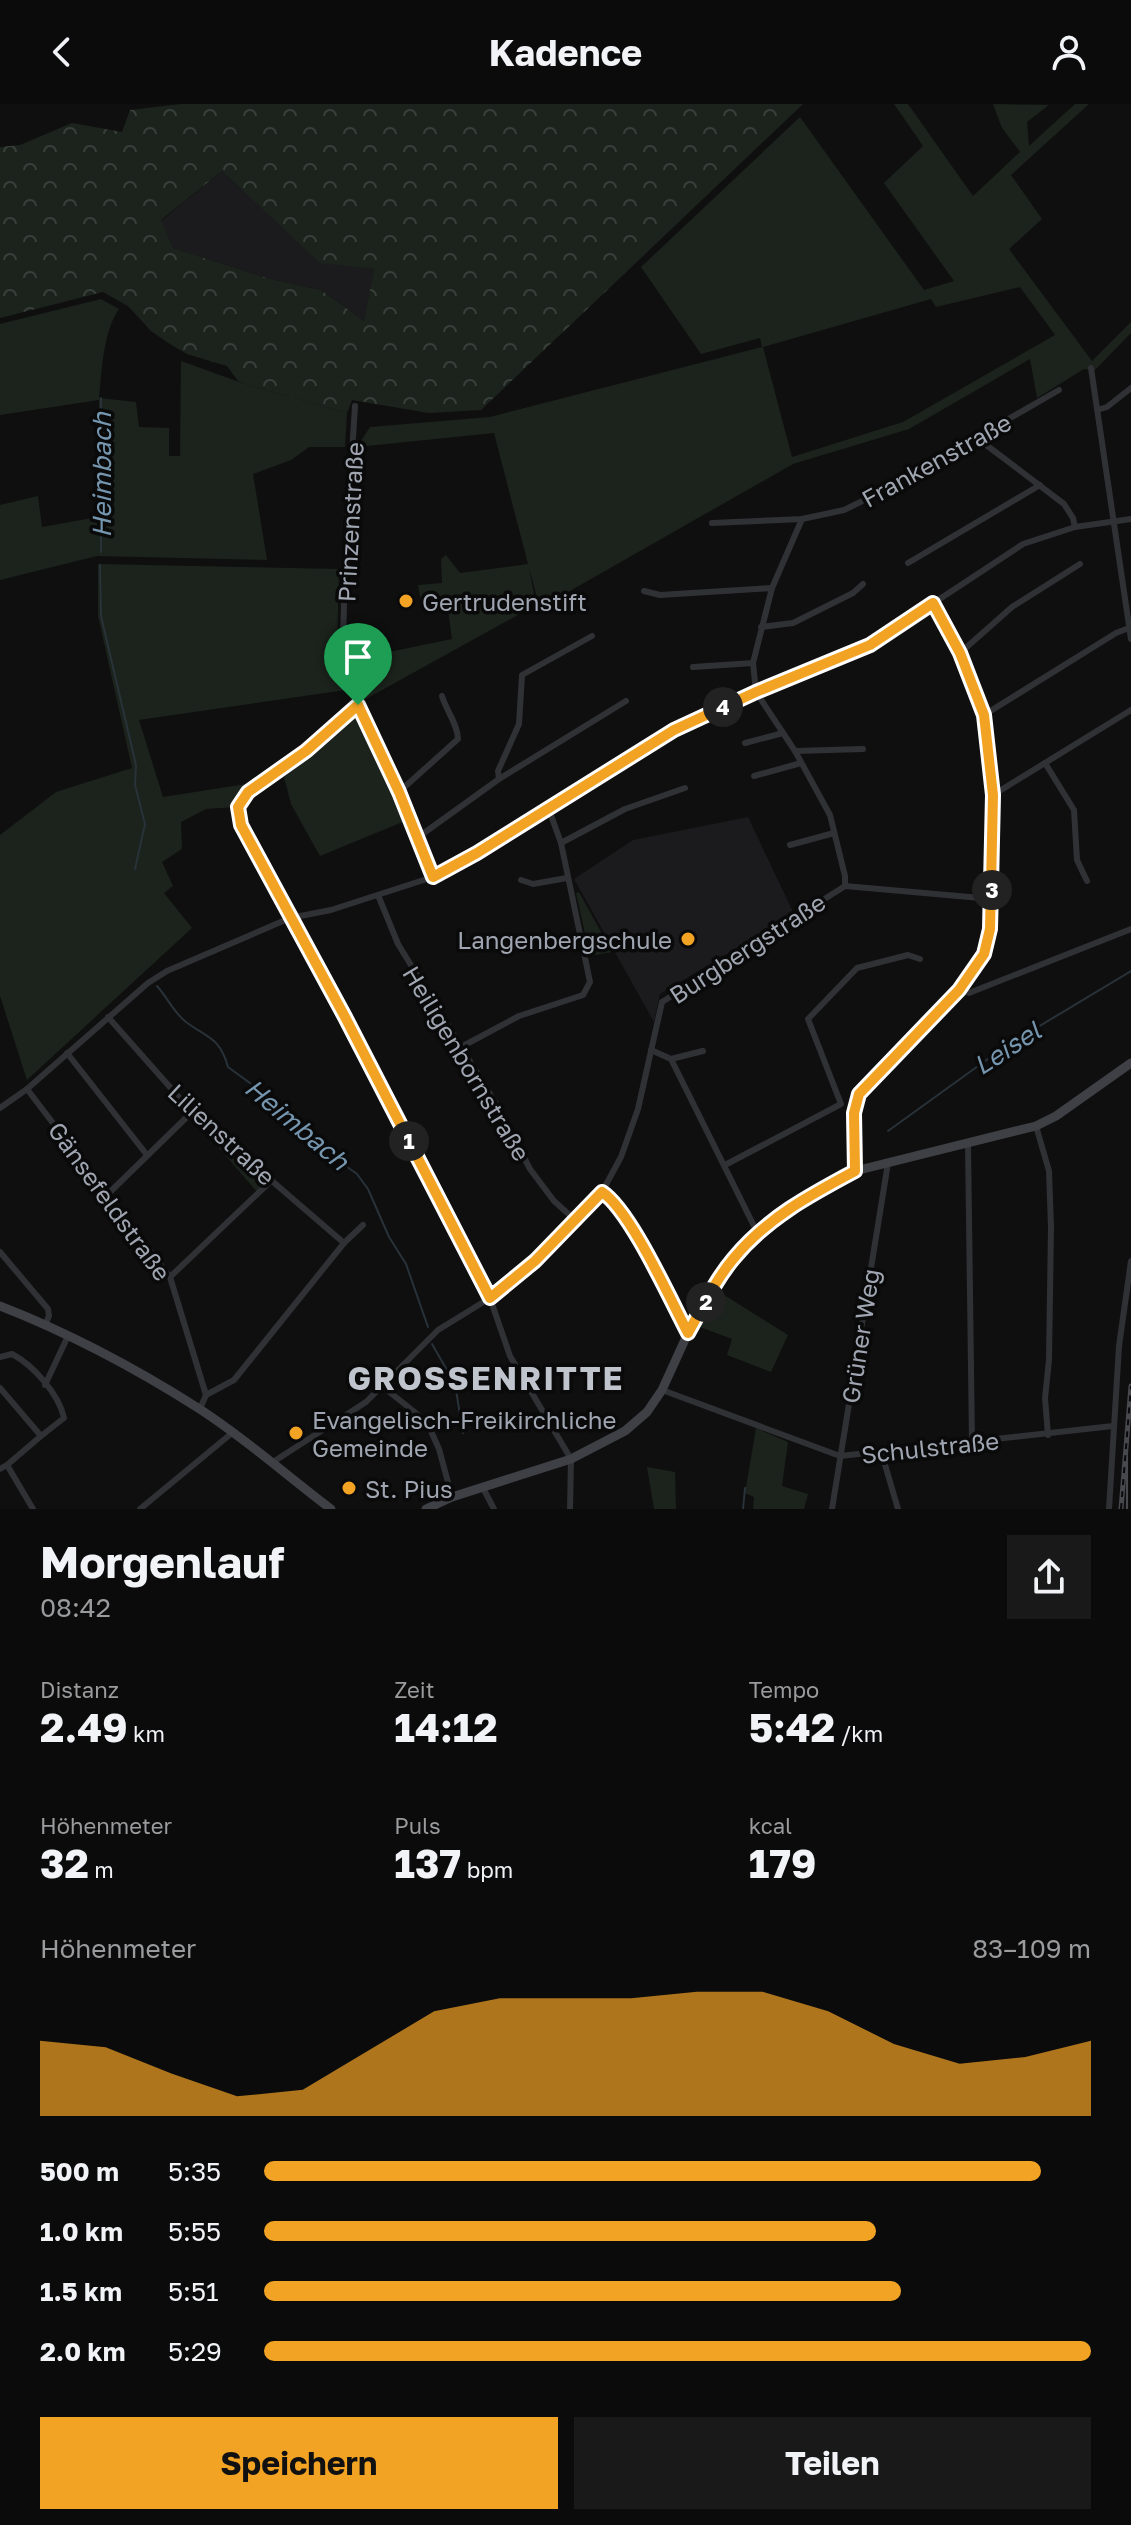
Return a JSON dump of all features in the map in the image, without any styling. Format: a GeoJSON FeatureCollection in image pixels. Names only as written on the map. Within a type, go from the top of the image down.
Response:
{"type":"FeatureCollection","features":[{"type":"Feature","properties":{"kind":"street"},"geometry":{"type":"LineString","coordinates":[[1091,368],[1131,639]]}},
{"type":"Feature","properties":{"kind":"street"},"geometry":{"type":"LineString","coordinates":[[1097,410],[1107,407],[1131,388]]}},
{"type":"Feature","properties":{"kind":"street","name":"Frankenstraße"},"geometry":{"type":"LineString","coordinates":[[712,523],[802,519],[844,510],[1059,390]]}},
{"type":"Feature","properties":{"kind":"street","name":"Prinzenstraße"},"geometry":{"type":"LineString","coordinates":[[355,406],[343,641],[358,705],[399,792],[433,877]]}},
{"type":"Feature","properties":{"kind":"street"},"geometry":{"type":"LineString","coordinates":[[977,438],[1069,511],[1075,527]]}},
{"type":"Feature","properties":{"kind":"street"},"geometry":{"type":"LineString","coordinates":[[908,563],[1040,485]]}},
{"type":"Feature","properties":{"kind":"street"},"geometry":{"type":"LineString","coordinates":[[802,519],[772,588],[761,627],[753,663],[756,692],[795,751],[830,815],[845,886]]}},
{"type":"Feature","properties":{"kind":"street"},"geometry":{"type":"LineString","coordinates":[[0,1108],[27,1089],[148,983],[167,971],[290,918],[331,910],[433,877],[477,853],[674,730],[870,645],[1023,544],[1075,527],[1131,519]]}},
{"type":"Feature","properties":{"kind":"street"},"geometry":{"type":"LineString","coordinates":[[960,653],[1012,607],[1080,564]]}},
{"type":"Feature","properties":{"kind":"street"},"geometry":{"type":"LineString","coordinates":[[761,627],[793,623],[853,593],[863,584]]}},
{"type":"Feature","properties":{"kind":"street"},"geometry":{"type":"LineString","coordinates":[[644,591],[660,595],[772,588]]}},
{"type":"Feature","properties":{"kind":"street"},"geometry":{"type":"LineString","coordinates":[[855,1171],[854,1113],[859,1094],[959,990],[977,966],[987,944],[992,899],[993,795],[984,715],[960,653],[933,603]]}},
{"type":"Feature","properties":{"kind":"street"},"geometry":{"type":"LineString","coordinates":[[984,715],[1116,633],[1129,628]]}},
{"type":"Feature","properties":{"kind":"street"},"geometry":{"type":"LineString","coordinates":[[499,779],[498,771],[519,724],[522,675],[592,636]]}},
{"type":"Feature","properties":{"kind":"street"},"geometry":{"type":"LineString","coordinates":[[693,667],[753,663]]}},
{"type":"Feature","properties":{"kind":"street"},"geometry":{"type":"LineString","coordinates":[[399,792],[458,739],[459,733],[446,711],[442,696]]}},
{"type":"Feature","properties":{"kind":"street"},"geometry":{"type":"LineString","coordinates":[[417,838],[499,779],[626,701]]}},
{"type":"Feature","properties":{"kind":"street"},"geometry":{"type":"LineString","coordinates":[[358,705],[306,751],[248,792],[238,807],[241,825],[345,1017],[490,1298],[510,1356],[571,1459],[570,1509]]}},
{"type":"Feature","properties":{"kind":"street"},"geometry":{"type":"LineString","coordinates":[[993,795],[1131,710]]}},
{"type":"Feature","properties":{"kind":"street"},"geometry":{"type":"LineString","coordinates":[[745,743],[783,733]]}},
{"type":"Feature","properties":{"kind":"street"},"geometry":{"type":"LineString","coordinates":[[795,751],[863,749]]}},
{"type":"Feature","properties":{"kind":"street"},"geometry":{"type":"LineString","coordinates":[[754,776],[801,763]]}},
{"type":"Feature","properties":{"kind":"street"},"geometry":{"type":"LineString","coordinates":[[1045,763],[1074,810],[1077,860],[1087,881]]}},
{"type":"Feature","properties":{"kind":"street"},"geometry":{"type":"LineString","coordinates":[[561,843],[625,809],[685,788]]}},
{"type":"Feature","properties":{"kind":"street"},"geometry":{"type":"LineString","coordinates":[[461,1047],[519,1016],[583,995],[590,982],[561,843],[548,807]]}},
{"type":"Feature","properties":{"kind":"street"},"geometry":{"type":"LineString","coordinates":[[790,845],[834,833]]}},
{"type":"Feature","properties":{"kind":"street"},"geometry":{"type":"LineString","coordinates":[[521,880],[533,884],[567,878]]}},
{"type":"Feature","properties":{"kind":"street","name":"Burgbergstraße"},"geometry":{"type":"LineString","coordinates":[[273,1462],[350,1415],[438,1330],[490,1298],[535,1261],[602,1192],[638,1109],[662,1002],[845,886],[992,899]]}},
{"type":"Feature","properties":{"kind":"street","name":"Heiligenbornstraße"},"geometry":{"type":"LineString","coordinates":[[378,895],[398,944],[498,1107],[530,1169],[554,1201],[574,1219]]}},
{"type":"Feature","properties":{"kind":"street"},"geometry":{"type":"LineString","coordinates":[[959,990],[969,993],[1131,929]]}},
{"type":"Feature","properties":{"kind":"street"},"geometry":{"type":"LineString","coordinates":[[854,1113],[841,1104],[808,1019],[857,968],[908,955],[920,959]]}},
{"type":"Feature","properties":{"kind":"street","name":"Lilienstraße"},"geometry":{"type":"LineString","coordinates":[[108,1017],[192,1112],[344,1243]]}},
{"type":"Feature","properties":{"kind":"street"},"geometry":{"type":"LineString","coordinates":[[651,1050],[671,1059],[703,1051]]}},
{"type":"Feature","properties":{"kind":"street"},"geometry":{"type":"LineString","coordinates":[[67,1053],[147,1155]]}},
{"type":"Feature","properties":{"kind":"street"},"geometry":{"type":"LineString","coordinates":[[671,1059],[757,1232]]}},
{"type":"Feature","properties":{"kind":"street"},"geometry":{"type":"LineString","coordinates":[[430,1508],[452,1497],[571,1459],[625,1431],[647,1412],[662,1390],[688,1333],[731,1260],[757,1232],[795,1203],[855,1171],[1036,1126],[1056,1116],[1131,1063]]}},
{"type":"Feature","properties":{"kind":"street","name":"Gänsefeldstraße"},"geometry":{"type":"LineString","coordinates":[[27,1089],[170,1277],[206,1395]]}},
{"type":"Feature","properties":{"kind":"street"},"geometry":{"type":"LineString","coordinates":[[725,1165],[841,1104]]}},
{"type":"Feature","properties":{"kind":"street"},"geometry":{"type":"LineString","coordinates":[[108,1194],[192,1112]]}},
{"type":"Feature","properties":{"kind":"street"},"geometry":{"type":"LineString","coordinates":[[1036,1126],[1049,1171],[1049,1360],[1045,1398],[1048,1435]]}},
{"type":"Feature","properties":{"kind":"street"},"geometry":{"type":"LineString","coordinates":[[968,1144],[972,1442]]}},
{"type":"Feature","properties":{"kind":"street","name":"Grüner Weg"},"geometry":{"type":"LineString","coordinates":[[832,1509],[888,1163]]}},
{"type":"Feature","properties":{"kind":"street"},"geometry":{"type":"LineString","coordinates":[[170,1277],[272,1180]]}},
{"type":"Feature","properties":{"kind":"street"},"geometry":{"type":"LineString","coordinates":[[602,1192],[612,1198],[630,1225],[688,1333]]}},
{"type":"Feature","properties":{"kind":"street"},"geometry":{"type":"LineString","coordinates":[[200,1409],[206,1395],[234,1380],[344,1243],[363,1225]]}},
{"type":"Feature","properties":{"kind":"street"},"geometry":{"type":"LineString","coordinates":[[0,1252],[48,1309],[45,1325]]}},
{"type":"Feature","properties":{"kind":"street"},"geometry":{"type":"LineString","coordinates":[[1109,1509],[1119,1346],[1131,1261]]}},
{"type":"Feature","properties":{"kind":"street"},"geometry":{"type":"LineString","coordinates":[[0,1306],[112,1357],[200,1409],[273,1462],[318,1506],[331,1509]]}},
{"type":"Feature","properties":{"kind":"street"},"geometry":{"type":"LineString","coordinates":[[45,1385],[68,1336]]}},
{"type":"Feature","properties":{"kind":"street"},"geometry":{"type":"LineString","coordinates":[[0,1357],[12,1354],[22,1359],[62,1408],[64,1418],[4,1467],[33,1509]]}},
{"type":"Feature","properties":{"kind":"street"},"geometry":{"type":"LineString","coordinates":[[382,1386],[427,1422],[439,1449],[452,1497]]}},
{"type":"Feature","properties":{"kind":"street"},"geometry":{"type":"LineString","coordinates":[[0,1388],[41,1436]]}},
{"type":"Feature","properties":{"kind":"street","name":"Schulstraße"},"geometry":{"type":"LineString","coordinates":[[662,1390],[840,1456],[1113,1426]]}},
{"type":"Feature","properties":{"kind":"street"},"geometry":{"type":"LineString","coordinates":[[140,1509],[232,1433]]}},
{"type":"Feature","properties":{"kind":"street"},"geometry":{"type":"LineString","coordinates":[[881,1451],[898,1509]]}},
{"type":"Feature","properties":{"kind":"street"},"geometry":{"type":"LineString","coordinates":[[483,1488],[494,1509]]}},
{"type":"Feature","properties":{"kind":"shaded area"},"geometry":{"type":"Polygon","coordinates":[[[222,171],[320,262],[374,269],[364,321],[321,290],[270,279],[173,248],[161,221],[222,171]]]}},
{"type":"Feature","properties":{"kind":"shaded area","name":"Langenbergschule"},"geometry":{"type":"Polygon","coordinates":[[[748,817],[794,914],[660,994],[654,1022],[574,879],[633,840],[748,817]]]}},
{"type":"Feature","properties":{"kind":"green space"},"geometry":{"type":"Polygon","coordinates":[[[181,104],[803,104],[481,410],[429,413],[352,400],[347,413],[245,384],[238,381],[227,366],[187,354],[173,346],[151,331],[128,306],[103,292],[0,318],[0,147],[20,145],[72,123],[122,132],[130,110],[181,104]],[[222,171],[161,220],[173,248],[270,279],[321,290],[364,321],[374,269],[320,263],[222,171]]]}},
{"type":"Feature","properties":{"kind":"green space"},"geometry":{"type":"Polygon","coordinates":[[[894,104],[908,104],[973,196],[1020,152],[1002,128],[993,104],[1049,105],[1027,122],[1029,146],[1075,104],[1089,104],[1011,175],[1042,219],[1009,249],[1092,361],[1131,322],[1131,333],[1095,370],[1084,369],[1037,398],[1030,359],[909,429],[793,464],[540,608],[529,568],[536,605],[364,700],[355,659],[452,639],[447,602],[440,599],[422,609],[418,585],[442,583],[441,559],[446,555],[460,573],[528,564],[494,433],[357,447],[370,427],[490,417],[762,347],[760,338],[701,354],[641,267],[800,117],[924,290],[954,281],[884,183],[923,146],[894,104]],[[1020,287],[936,307],[931,299],[763,347],[792,457],[903,422],[1055,335],[1020,287]]]}},
{"type":"Feature","properties":{"kind":"green space"},"geometry":{"type":"Polygon","coordinates":[[[101,299],[119,309],[106,340],[99,398],[136,402],[139,427],[169,428],[169,456],[180,456],[181,361],[245,384],[347,413],[345,447],[309,447],[291,460],[253,474],[267,560],[97,556],[0,580],[0,505],[38,496],[42,527],[97,517],[99,400],[0,415],[0,324],[101,299]]]}},
{"type":"Feature","properties":{"kind":"green space"},"geometry":{"type":"Polygon","coordinates":[[[98,564],[339,569],[337,650],[346,690],[139,720],[163,797],[246,784],[235,807],[206,809],[181,822],[182,849],[162,862],[173,886],[164,893],[192,928],[27,1080],[0,996],[0,835],[56,792],[132,768],[98,616],[98,564]]]}},
{"type":"Feature","properties":{"kind":"green space"},"geometry":{"type":"Polygon","coordinates":[[[358,714],[405,821],[320,856],[291,804],[284,777],[358,714]]]}},
{"type":"Feature","properties":{"kind":"green space"},"geometry":{"type":"Polygon","coordinates":[[[579,892],[612,952],[590,956],[576,893],[579,892]]]}},
{"type":"Feature","properties":{"kind":"green space"},"geometry":{"type":"Polygon","coordinates":[[[219,1138],[262,1176],[265,1183],[257,1192],[214,1142],[219,1138]]]}},
{"type":"Feature","properties":{"kind":"green space"},"geometry":{"type":"Polygon","coordinates":[[[721,1293],[788,1335],[771,1372],[727,1355],[732,1339],[700,1327],[721,1293]]]}},
{"type":"Feature","properties":{"kind":"green space"},"geometry":{"type":"Polygon","coordinates":[[[756,1428],[788,1442],[782,1486],[808,1494],[804,1509],[753,1509],[754,1497],[745,1493],[756,1428]]]}},
{"type":"Feature","properties":{"kind":"green space"},"geometry":{"type":"Polygon","coordinates":[[[647,1467],[675,1472],[676,1509],[654,1509],[647,1467]]]}},
{"type":"Feature","properties":{"kind":"waterway","name":"Heimbach"},"geometry":{"type":"LineString","coordinates":[[101,398],[101,552]]}},
{"type":"Feature","properties":{"kind":"waterway","name":"Heimbach"},"geometry":{"type":"LineString","coordinates":[[100,565],[101,616],[136,765],[135,785],[145,824],[135,869]]}},
{"type":"Feature","properties":{"kind":"waterway","name":"Leisel"},"geometry":{"type":"LineString","coordinates":[[888,1131],[1003,1048],[1131,971]]}},
{"type":"Feature","properties":{"kind":"waterway","name":"Heimbach"},"geometry":{"type":"LineString","coordinates":[[157,986],[182,1018],[217,1044],[228,1067],[303,1122],[308,1130],[323,1140],[332,1156],[357,1174],[368,1189],[389,1237],[406,1264],[428,1327]]}},
{"type":"Feature","properties":{"kind":"waterway","name":"Heimbach"},"geometry":{"type":"LineString","coordinates":[[432,1344],[455,1384],[463,1433]]}},
{"type":"Feature","properties":{"kind":"waterway","name":"Leisel"},"geometry":{"type":"LineString","coordinates":[[743,1509],[745,1488]]}},
{"type":"Feature","properties":{"kind":"tram line"},"geometry":{"type":"LineString","coordinates":[[1127,1456],[1127,1509]]}},
{"type":"Feature","properties":{"kind":"railway"},"geometry":{"type":"LineString","coordinates":[[1121,1509],[1131,1386]]}},
{"type":"Feature","properties":{"kind":"place","name":"Gertrudenstift"},"geometry":{"type":"Point","coordinates":[406,601]}},
{"type":"Feature","properties":{"kind":"place","name":"Langenbergschule"},"geometry":{"type":"Point","coordinates":[688,939]}},
{"type":"Feature","properties":{"kind":"place","name":"Evangelisch-Freikirchliche Gemeinde"},"geometry":{"type":"Point","coordinates":[296,1433]}},
{"type":"Feature","properties":{"kind":"place","name":"St. Pius"},"geometry":{"type":"Point","coordinates":[349,1488]}},
{"type":"Feature","properties":{"kind":"district","name":"GROSSENRITTE"},"geometry":{"type":"Point","coordinates":[486,1378]}},
{"type":"Feature","properties":{"kind":"route"},"geometry":{"type":"LineString","coordinates":[[933,603],[960,653],[984,715],[993,795],[994,858],[987,944],[977,966],[959,990],[859,1094],[854,1113],[855,1171],[795,1203],[757,1232],[731,1260],[688,1333],[630,1225],[612,1198],[602,1192],[535,1261],[490,1298],[345,1017],[241,825],[238,807],[248,792],[277,774],[358,705],[399,792],[433,877],[477,853],[674,730],[870,645],[933,603]]}}]}
